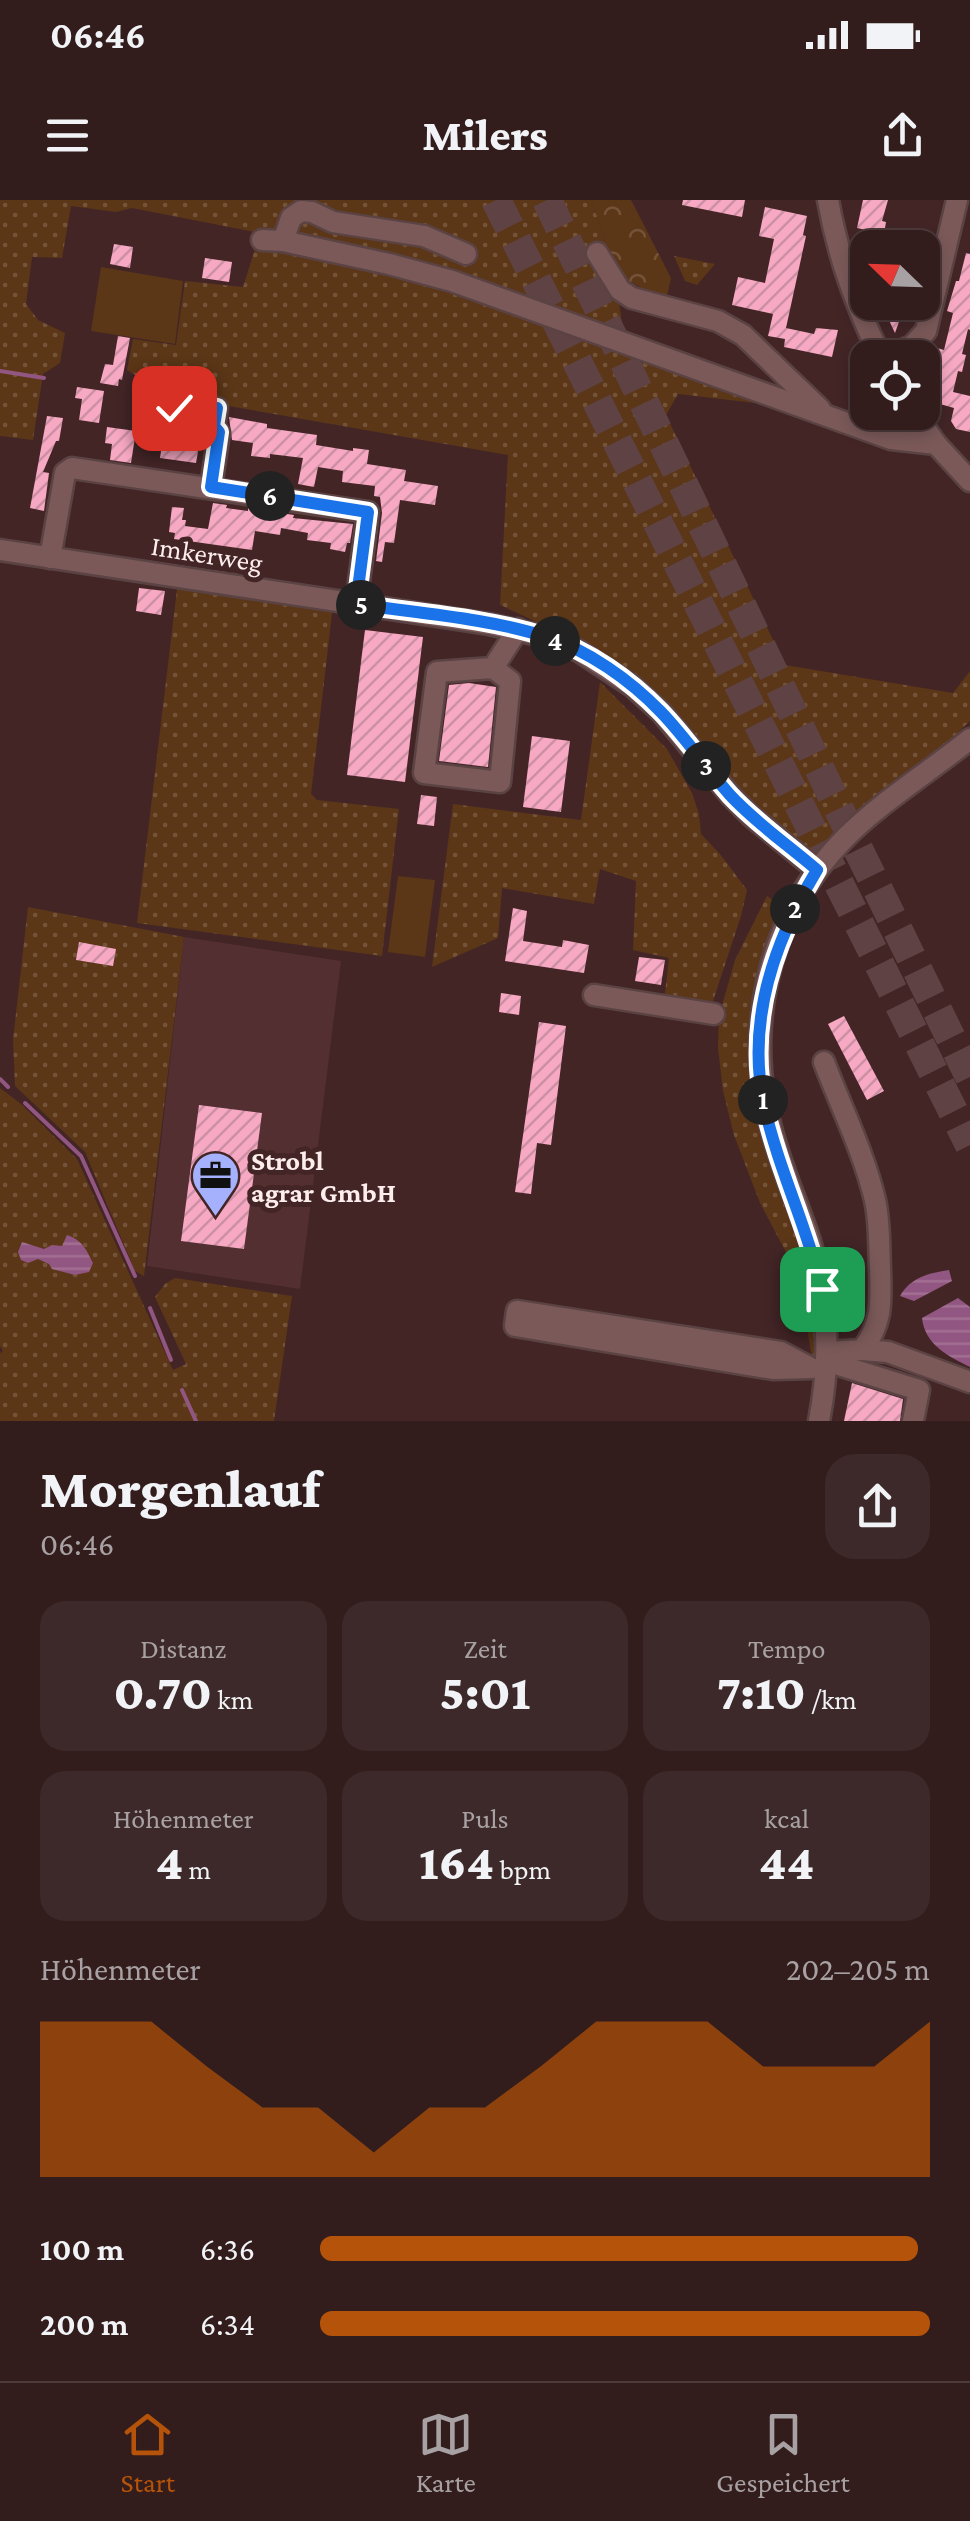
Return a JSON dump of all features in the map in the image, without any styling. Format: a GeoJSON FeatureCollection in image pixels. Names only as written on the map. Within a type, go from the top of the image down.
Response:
{"type":"FeatureCollection","features":[{"type":"Feature","properties":{"kind":"street"},"geometry":{"type":"LineString","coordinates":[[828,200],[835,237],[858,308],[873,340]]}},
{"type":"Feature","properties":{"kind":"street"},"geometry":{"type":"LineString","coordinates":[[918,340],[926,331],[957,200]]}},
{"type":"Feature","properties":{"kind":"street"},"geometry":{"type":"LineString","coordinates":[[466,254],[424,236],[332,222],[312,212],[301,212],[291,218],[273,240],[389,264],[452,282],[891,439],[936,444]]}},
{"type":"Feature","properties":{"kind":"street"},"geometry":{"type":"LineString","coordinates":[[597,253],[620,290],[632,298],[718,321],[743,335],[825,414]]}},
{"type":"Feature","properties":{"kind":"street"},"geometry":{"type":"LineString","coordinates":[[174,408],[178,402],[217,408],[214,426],[219,432],[211,487]]}},
{"type":"Feature","properties":{"kind":"street"},"geometry":{"type":"LineString","coordinates":[[926,430],[970,481]]}},
{"type":"Feature","properties":{"kind":"street"},"geometry":{"type":"LineString","coordinates":[[50,558],[66,472],[72,468],[211,487],[368,512],[356,604]]}},
{"type":"Feature","properties":{"kind":"street","name":"Imkerweg"},"geometry":{"type":"LineString","coordinates":[[0,550],[547,637],[579,651],[632,686],[661,712],[741,806],[817,870]]}},
{"type":"Feature","properties":{"kind":"street"},"geometry":{"type":"LineString","coordinates":[[494,668],[518,630]]}},
{"type":"Feature","properties":{"kind":"street"},"geometry":{"type":"LineString","coordinates":[[494,668],[510,680],[500,782],[424,773],[438,672],[494,668]]}},
{"type":"Feature","properties":{"kind":"street"},"geometry":{"type":"LineString","coordinates":[[820,1421],[822,1289],[764,1103],[759,1026],[764,992],[798,901],[817,870],[859,824],[970,739]]}},
{"type":"Feature","properties":{"kind":"street"},"geometry":{"type":"LineString","coordinates":[[594,996],[714,1014]]}},
{"type":"Feature","properties":{"kind":"street"},"geometry":{"type":"LineString","coordinates":[[824,1062],[876,1204],[879,1320],[862,1350]]}},
{"type":"Feature","properties":{"kind":"street"},"geometry":{"type":"LineString","coordinates":[[913,1421],[918,1390],[823,1362],[782,1352],[517,1312],[514,1326],[773,1369],[823,1362],[862,1350],[888,1352],[970,1382]]}},
{"type":"Feature","properties":{"kind":"shaded area"},"geometry":{"type":"Polygon","coordinates":[[[184,937],[341,961],[300,1289],[147,1266],[184,937]]]}},
{"type":"Feature","properties":{"kind":"shaded area"},"geometry":{"type":"Polygon","coordinates":[[[67,1235],[86,1249],[93,1263],[89,1272],[75,1275],[52,1269],[38,1259],[28,1263],[21,1260],[18,1252],[22,1242],[44,1249],[62,1246],[67,1235]]]}},
{"type":"Feature","properties":{"kind":"shaded area"},"geometry":{"type":"Polygon","coordinates":[[[949,1270],[952,1281],[914,1301],[900,1296],[915,1280],[949,1270]]]}},
{"type":"Feature","properties":{"kind":"shaded area"},"geometry":{"type":"Polygon","coordinates":[[[958,1298],[970,1307],[970,1367],[933,1342],[922,1318],[958,1298]]]}},
{"type":"Feature","properties":{"kind":"green space"},"geometry":{"type":"Polygon","coordinates":[[[0,200],[592,200],[615,273],[625,345],[797,408],[678,394],[666,415],[785,665],[953,693],[970,671],[970,721],[821,852],[798,845],[780,833],[587,645],[500,605],[508,455],[149,392],[143,380],[127,370],[133,339],[176,345],[185,281],[243,287],[260,233],[132,208],[116,212],[71,206],[62,258],[32,257],[26,304],[38,320],[65,333],[60,363],[43,374],[33,440],[0,436],[0,200]]]}},
{"type":"Feature","properties":{"kind":"green space"},"geometry":{"type":"Polygon","coordinates":[[[592,200],[631,200],[671,278],[667,296],[659,298],[615,273],[592,200]]]}},
{"type":"Feature","properties":{"kind":"green space"},"geometry":{"type":"Polygon","coordinates":[[[674,256],[715,264],[697,285],[685,281],[674,256]]]}},
{"type":"Feature","properties":{"kind":"green space"},"geometry":{"type":"Polygon","coordinates":[[[101,267],[183,281],[175,344],[91,331],[101,267]]]}},
{"type":"Feature","properties":{"kind":"green space"},"geometry":{"type":"Polygon","coordinates":[[[178,581],[333,605],[311,794],[317,800],[399,809],[382,956],[137,923],[178,581]]]}},
{"type":"Feature","properties":{"kind":"green space"},"geometry":{"type":"Polygon","coordinates":[[[600,682],[667,749],[692,793],[701,834],[747,890],[712,1004],[664,1002],[669,958],[633,950],[636,881],[600,869],[594,904],[502,888],[498,938],[432,967],[453,804],[581,820],[600,682]]]}},
{"type":"Feature","properties":{"kind":"green space"},"geometry":{"type":"Polygon","coordinates":[[[398,876],[435,880],[425,957],[388,952],[398,876]]]}},
{"type":"Feature","properties":{"kind":"green space"},"geometry":{"type":"Polygon","coordinates":[[[767,896],[785,909],[751,1033],[753,1087],[804,1246],[819,1323],[816,1359],[812,1357],[797,1273],[760,1203],[734,1135],[718,1048],[719,1016],[735,960],[767,896]]]}},
{"type":"Feature","properties":{"kind":"green space"},"geometry":{"type":"Polygon","coordinates":[[[28,907],[184,937],[144,1276],[135,1271],[85,1152],[15,1086],[13,1040],[28,907]]]}},
{"type":"Feature","properties":{"kind":"green space"},"geometry":{"type":"Polygon","coordinates":[[[0,1088],[77,1159],[173,1370],[186,1364],[155,1297],[165,1284],[175,1278],[292,1296],[274,1421],[0,1421],[0,1088]]]}},
{"type":"Feature","properties":{"kind":"building"},"geometry":{"type":"Polygon","coordinates":[[[683,200],[745,200],[742,217],[682,205],[683,200]]]}},
{"type":"Feature","properties":{"kind":"building"},"geometry":{"type":"Polygon","coordinates":[[[863,200],[888,200],[882,221],[886,222],[885,230],[857,228],[863,200]]]}},
{"type":"Feature","properties":{"kind":"building"},"geometry":{"type":"Polygon","coordinates":[[[765,207],[807,216],[786,328],[814,334],[816,328],[838,330],[832,357],[784,347],[785,339],[768,336],[773,314],[732,305],[738,277],[765,283],[774,239],[759,236],[765,207]]]}},
{"type":"Feature","properties":{"kind":"building"},"geometry":{"type":"Polygon","coordinates":[[[114,244],[133,247],[130,268],[110,264],[114,244]]]}},
{"type":"Feature","properties":{"kind":"building"},"geometry":{"type":"Polygon","coordinates":[[[966,253],[970,254],[970,330],[962,354],[966,355],[962,372],[958,371],[953,392],[970,396],[970,432],[956,429],[951,421],[954,408],[940,404],[940,349],[944,350],[953,313],[947,311],[966,253]]]}},
{"type":"Feature","properties":{"kind":"building"},"geometry":{"type":"Polygon","coordinates":[[[205,258],[232,262],[229,282],[202,278],[205,258]]]}},
{"type":"Feature","properties":{"kind":"building"},"geometry":{"type":"Polygon","coordinates":[[[889,320],[900,320],[895,333],[889,320]]]}},
{"type":"Feature","properties":{"kind":"building"},"geometry":{"type":"Polygon","coordinates":[[[118,336],[130,338],[122,380],[119,379],[118,386],[100,383],[105,364],[113,365],[118,336]]]}},
{"type":"Feature","properties":{"kind":"building"},"geometry":{"type":"Polygon","coordinates":[[[77,387],[104,391],[99,423],[79,420],[82,399],[75,398],[77,387]]]}},
{"type":"Feature","properties":{"kind":"building"},"geometry":{"type":"Polygon","coordinates":[[[47,416],[63,418],[59,441],[43,472],[49,473],[44,511],[30,508],[47,416]]]}},
{"type":"Feature","properties":{"kind":"building"},"geometry":{"type":"Polygon","coordinates":[[[229,417],[267,424],[267,428],[317,435],[316,445],[369,450],[367,464],[406,470],[404,481],[438,486],[435,505],[400,500],[394,543],[385,542],[382,562],[376,561],[382,513],[380,497],[374,496],[375,486],[342,482],[343,471],[318,467],[314,487],[298,484],[303,458],[251,456],[253,443],[232,440],[229,417]]]}},
{"type":"Feature","properties":{"kind":"building"},"geometry":{"type":"Polygon","coordinates":[[[166,419],[180,420],[176,443],[199,446],[196,463],[160,458],[166,419]]]}},
{"type":"Feature","properties":{"kind":"building"},"geometry":{"type":"Polygon","coordinates":[[[107,427],[136,431],[131,463],[110,460],[112,444],[105,443],[107,427]]]}},
{"type":"Feature","properties":{"kind":"building"},"geometry":{"type":"Polygon","coordinates":[[[213,503],[227,505],[226,508],[353,524],[350,543],[345,552],[330,549],[331,543],[307,540],[308,533],[281,528],[280,535],[255,531],[252,550],[174,539],[175,533],[169,532],[172,507],[184,508],[185,526],[208,529],[213,503]]]}},
{"type":"Feature","properties":{"kind":"building"},"geometry":{"type":"Polygon","coordinates":[[[139,588],[165,591],[161,615],[136,611],[139,588]]]}},
{"type":"Feature","properties":{"kind":"building"},"geometry":{"type":"Polygon","coordinates":[[[365,630],[423,637],[405,782],[347,775],[365,630]]]}},
{"type":"Feature","properties":{"kind":"building"},"geometry":{"type":"Polygon","coordinates":[[[449,685],[496,687],[488,767],[439,761],[449,685]]]}},
{"type":"Feature","properties":{"kind":"building"},"geometry":{"type":"Polygon","coordinates":[[[532,736],[570,741],[561,812],[523,807],[532,736]]]}},
{"type":"Feature","properties":{"kind":"building"},"geometry":{"type":"Polygon","coordinates":[[[421,795],[437,797],[434,826],[417,824],[421,795]]]}},
{"type":"Feature","properties":{"kind":"building"},"geometry":{"type":"Polygon","coordinates":[[[513,908],[527,911],[523,941],[562,947],[563,940],[589,945],[584,973],[505,961],[513,908]]]}},
{"type":"Feature","properties":{"kind":"building"},"geometry":{"type":"Polygon","coordinates":[[[79,942],[116,949],[113,966],[76,960],[79,942]]]}},
{"type":"Feature","properties":{"kind":"building"},"geometry":{"type":"Polygon","coordinates":[[[639,957],[665,960],[661,985],[635,981],[639,957]]]}},
{"type":"Feature","properties":{"kind":"building"},"geometry":{"type":"Polygon","coordinates":[[[501,993],[521,996],[519,1015],[499,1012],[501,993]]]}},
{"type":"Feature","properties":{"kind":"building"},"geometry":{"type":"Polygon","coordinates":[[[844,1016],[884,1091],[867,1100],[828,1024],[844,1016]]]}},
{"type":"Feature","properties":{"kind":"building"},"geometry":{"type":"Polygon","coordinates":[[[539,1022],[566,1026],[551,1145],[537,1143],[531,1194],[515,1192],[539,1022]]]}},
{"type":"Feature","properties":{"kind":"building"},"geometry":{"type":"Polygon","coordinates":[[[199,1105],[262,1113],[244,1249],[181,1241],[199,1105]]]}},
{"type":"Feature","properties":{"kind":"building"},"geometry":{"type":"Polygon","coordinates":[[[852,1383],[903,1399],[900,1421],[844,1421],[852,1383]]]}},
{"type":"Feature","properties":{"kind":"waterway"},"geometry":{"type":"LineString","coordinates":[[0,371],[44,378]]}},
{"type":"Feature","properties":{"kind":"waterway"},"geometry":{"type":"LineString","coordinates":[[0,1079],[8,1087]]}},
{"type":"Feature","properties":{"kind":"waterway"},"geometry":{"type":"LineString","coordinates":[[25,1103],[81,1156],[135,1276]]}},
{"type":"Feature","properties":{"kind":"waterway"},"geometry":{"type":"LineString","coordinates":[[150,1308],[171,1360]]}},
{"type":"Feature","properties":{"kind":"waterway"},"geometry":{"type":"LineString","coordinates":[[182,1390],[196,1421]]}},
{"type":"Feature","properties":{"kind":"tunnel"},"geometry":{"type":"LineString","coordinates":[[496,200],[970,1145]]}},
{"type":"Feature","properties":{"kind":"tunnel"},"geometry":{"type":"LineString","coordinates":[[547,200],[970,1077]]}},
{"type":"Feature","properties":{"kind":"place","name":"Strobl agrar GmbH"},"geometry":{"type":"Point","coordinates":[216,1218]}},
{"type":"Feature","properties":{"kind":"route"},"geometry":{"type":"LineString","coordinates":[[174,408],[178,402],[217,408],[214,426],[219,432],[211,487],[368,512],[356,604],[518,630],[579,651],[632,686],[661,712],[730,796],[817,870],[798,901],[773,960],[759,1026],[759,1060],[764,1103],[776,1148],[822,1289]]}}]}
